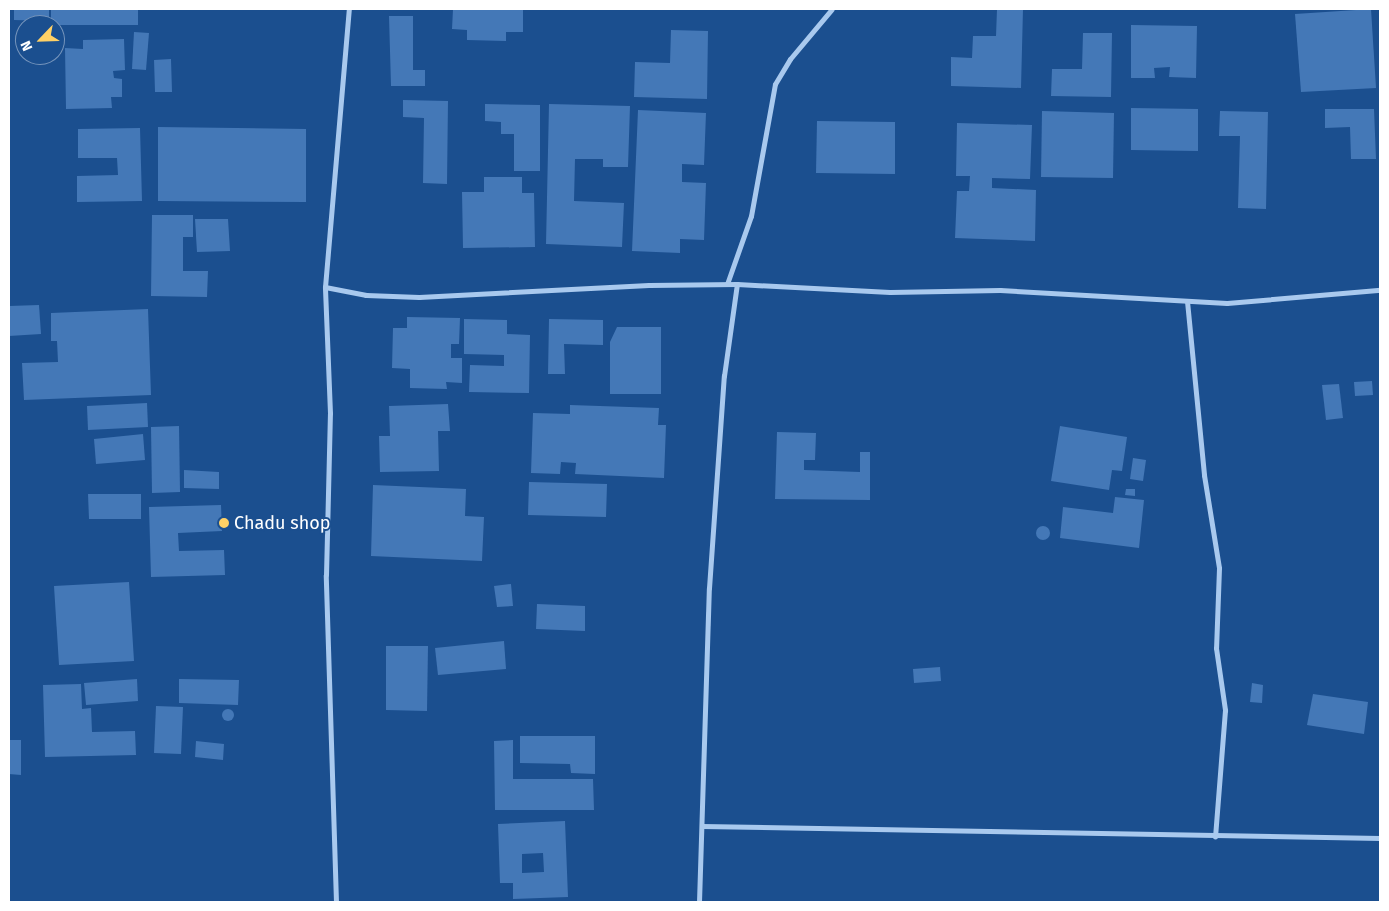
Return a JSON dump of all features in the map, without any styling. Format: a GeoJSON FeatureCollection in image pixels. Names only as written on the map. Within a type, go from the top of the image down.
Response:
{"type":"FeatureCollection","features":[{"type":"Feature","properties":{"kind":"street"},"geometry":{"type":"LineString","coordinates":[[336,902],[326,575],[330,413],[325,287],[349,9]]}},
{"type":"Feature","properties":{"kind":"street"},"geometry":{"type":"LineString","coordinates":[[727,284],[751,216],[775,84],[790,59],[832,9]]}},
{"type":"Feature","properties":{"kind":"street"},"geometry":{"type":"LineString","coordinates":[[325,287],[366,295],[419,297],[649,285],[737,284],[890,292],[1000,290],[1227,303],[1380,290]]}},
{"type":"Feature","properties":{"kind":"street"},"geometry":{"type":"LineString","coordinates":[[699,902],[708,588],[724,376],[737,284]]}},
{"type":"Feature","properties":{"kind":"street"},"geometry":{"type":"LineString","coordinates":[[1187,300],[1204,475],[1218,568],[1216,648],[1225,710],[1215,836]]}},
{"type":"Feature","properties":{"kind":"street"},"geometry":{"type":"LineString","coordinates":[[702,826],[1380,838]]}},
{"type":"Feature","properties":{"kind":"building"},"geometry":{"type":"Polygon","coordinates":[[[14,9],[49,9],[49,15],[15,15],[14,20],[14,9]]]}},
{"type":"Feature","properties":{"kind":"building"},"geometry":{"type":"Polygon","coordinates":[[[51,9],[138,9],[138,25],[65,25],[65,15],[51,15],[51,9]]]}},
{"type":"Feature","properties":{"kind":"building"},"geometry":{"type":"Polygon","coordinates":[[[453,9],[523,9],[523,32],[506,32],[506,41],[467,40],[467,30],[452,29],[453,9]]]}},
{"type":"Feature","properties":{"kind":"building"},"geometry":{"type":"Polygon","coordinates":[[[997,9],[1023,9],[1021,88],[951,86],[951,57],[972,58],[973,36],[996,36],[997,9]]]}},
{"type":"Feature","properties":{"kind":"building"},"geometry":{"type":"Polygon","coordinates":[[[1371,9],[1376,88],[1301,92],[1295,14],[1371,9]]]}},
{"type":"Feature","properties":{"kind":"building"},"geometry":{"type":"Polygon","coordinates":[[[389,16],[413,16],[413,70],[425,70],[425,86],[391,86],[389,16]]]}},
{"type":"Feature","properties":{"kind":"building"},"geometry":{"type":"Polygon","coordinates":[[[1131,25],[1197,26],[1196,78],[1169,77],[1170,67],[1154,68],[1155,78],[1131,78],[1131,25]]]}},
{"type":"Feature","properties":{"kind":"building"},"geometry":{"type":"Polygon","coordinates":[[[671,30],[708,31],[707,99],[634,97],[635,62],[670,63],[671,30]]]}},
{"type":"Feature","properties":{"kind":"building"},"geometry":{"type":"Polygon","coordinates":[[[134,32],[149,33],[146,70],[132,69],[134,32]]]}},
{"type":"Feature","properties":{"kind":"building"},"geometry":{"type":"Polygon","coordinates":[[[1083,33],[1112,33],[1111,97],[1051,96],[1052,69],[1082,69],[1083,33]]]}},
{"type":"Feature","properties":{"kind":"building"},"geometry":{"type":"Polygon","coordinates":[[[124,39],[125,70],[113,71],[114,78],[122,79],[122,97],[111,97],[112,108],[66,109],[65,48],[83,49],[83,40],[124,39]]]}},
{"type":"Feature","properties":{"kind":"building"},"geometry":{"type":"Polygon","coordinates":[[[171,59],[172,92],[155,92],[154,60],[171,59]]]}},
{"type":"Feature","properties":{"kind":"building"},"geometry":{"type":"Polygon","coordinates":[[[403,100],[448,101],[447,184],[423,183],[424,118],[403,117],[403,100]]]}},
{"type":"Feature","properties":{"kind":"building"},"geometry":{"type":"Polygon","coordinates":[[[485,104],[540,105],[540,171],[514,171],[514,134],[501,134],[501,122],[485,121],[485,104]]]}},
{"type":"Feature","properties":{"kind":"building"},"geometry":{"type":"Polygon","coordinates":[[[549,104],[630,106],[628,167],[603,167],[603,159],[575,159],[574,201],[624,203],[622,247],[546,244],[549,104]]]}},
{"type":"Feature","properties":{"kind":"building"},"geometry":{"type":"Polygon","coordinates":[[[1131,108],[1198,109],[1198,151],[1131,150],[1131,108]]]}},
{"type":"Feature","properties":{"kind":"building"},"geometry":{"type":"Polygon","coordinates":[[[1325,109],[1374,109],[1376,159],[1351,159],[1350,127],[1325,128],[1325,109]]]}},
{"type":"Feature","properties":{"kind":"building"},"geometry":{"type":"Polygon","coordinates":[[[638,110],[706,113],[704,165],[682,164],[682,182],[706,183],[704,240],[680,239],[680,253],[632,251],[638,110]]]}},
{"type":"Feature","properties":{"kind":"building"},"geometry":{"type":"Polygon","coordinates":[[[1042,111],[1114,113],[1113,178],[1041,177],[1042,111]]]}},
{"type":"Feature","properties":{"kind":"building"},"geometry":{"type":"Polygon","coordinates":[[[1220,111],[1268,112],[1266,209],[1238,208],[1240,136],[1219,136],[1220,111]]]}},
{"type":"Feature","properties":{"kind":"building"},"geometry":{"type":"Polygon","coordinates":[[[817,121],[895,122],[895,174],[816,173],[817,121]]]}},
{"type":"Feature","properties":{"kind":"building"},"geometry":{"type":"Polygon","coordinates":[[[957,123],[1032,125],[1030,179],[992,178],[992,188],[1036,190],[1035,241],[955,238],[957,191],[969,191],[970,176],[956,176],[957,123]]]}},
{"type":"Feature","properties":{"kind":"building"},"geometry":{"type":"Polygon","coordinates":[[[158,127],[306,129],[306,202],[158,201],[158,127]]]}},
{"type":"Feature","properties":{"kind":"building"},"geometry":{"type":"Polygon","coordinates":[[[140,128],[142,201],[77,202],[77,176],[118,175],[117,158],[78,158],[78,129],[140,128]]]}},
{"type":"Feature","properties":{"kind":"building"},"geometry":{"type":"Polygon","coordinates":[[[484,177],[522,177],[522,193],[534,193],[535,247],[463,248],[462,192],[484,192],[484,177]]]}},
{"type":"Feature","properties":{"kind":"building"},"geometry":{"type":"Polygon","coordinates":[[[152,215],[193,215],[193,237],[183,237],[183,271],[208,271],[207,297],[151,296],[152,215]]]}},
{"type":"Feature","properties":{"kind":"building"},"geometry":{"type":"Polygon","coordinates":[[[195,219],[228,219],[230,251],[197,252],[195,219]]]}},
{"type":"Feature","properties":{"kind":"building"},"geometry":{"type":"Polygon","coordinates":[[[39,305],[41,334],[9,336],[9,306],[39,305]]]}},
{"type":"Feature","properties":{"kind":"building"},"geometry":{"type":"Polygon","coordinates":[[[148,309],[151,395],[24,400],[22,363],[58,362],[57,341],[51,341],[51,313],[148,309]]]}},
{"type":"Feature","properties":{"kind":"building"},"geometry":{"type":"Polygon","coordinates":[[[407,317],[460,318],[459,344],[451,344],[451,358],[462,358],[462,383],[446,382],[447,389],[410,388],[410,369],[392,368],[393,328],[407,328],[407,317]]]}},
{"type":"Feature","properties":{"kind":"building"},"geometry":{"type":"Polygon","coordinates":[[[464,319],[507,320],[507,334],[530,335],[529,393],[469,392],[470,365],[504,366],[504,355],[464,354],[464,319]]]}},
{"type":"Feature","properties":{"kind":"building"},"geometry":{"type":"Polygon","coordinates":[[[549,319],[603,320],[603,345],[564,344],[565,374],[548,374],[549,319]]]}},
{"type":"Feature","properties":{"kind":"building"},"geometry":{"type":"Polygon","coordinates":[[[617,327],[661,327],[661,394],[610,394],[610,342],[617,327]]]}},
{"type":"Feature","properties":{"kind":"building"},"geometry":{"type":"Polygon","coordinates":[[[1372,381],[1373,395],[1355,396],[1354,382],[1372,381]]]}},
{"type":"Feature","properties":{"kind":"building"},"geometry":{"type":"Polygon","coordinates":[[[1339,384],[1343,418],[1326,420],[1322,385],[1339,384]]]}},
{"type":"Feature","properties":{"kind":"building"},"geometry":{"type":"Polygon","coordinates":[[[147,403],[148,427],[88,430],[87,406],[147,403]]]}},
{"type":"Feature","properties":{"kind":"building"},"geometry":{"type":"Polygon","coordinates":[[[448,404],[450,431],[438,431],[439,471],[380,472],[379,436],[390,436],[389,406],[448,404]]]}},
{"type":"Feature","properties":{"kind":"building"},"geometry":{"type":"Polygon","coordinates":[[[570,405],[659,408],[658,425],[666,425],[664,478],[575,474],[576,463],[561,462],[560,474],[531,473],[533,413],[570,414],[570,405]]]}},
{"type":"Feature","properties":{"kind":"building"},"geometry":{"type":"Polygon","coordinates":[[[179,426],[180,492],[152,493],[151,427],[179,426]]]}},
{"type":"Feature","properties":{"kind":"building"},"geometry":{"type":"Polygon","coordinates":[[[1060,426],[1127,437],[1122,471],[1112,470],[1109,490],[1051,481],[1060,426]]]}},
{"type":"Feature","properties":{"kind":"building"},"geometry":{"type":"Polygon","coordinates":[[[777,432],[816,433],[815,460],[804,460],[804,470],[860,472],[860,452],[870,452],[870,500],[775,499],[777,432]]]}},
{"type":"Feature","properties":{"kind":"building"},"geometry":{"type":"Polygon","coordinates":[[[143,434],[145,460],[96,464],[94,439],[143,434]]]}},
{"type":"Feature","properties":{"kind":"building"},"geometry":{"type":"Polygon","coordinates":[[[1133,458],[1146,460],[1143,481],[1130,479],[1133,458]]]}},
{"type":"Feature","properties":{"kind":"building"},"geometry":{"type":"Polygon","coordinates":[[[184,470],[219,472],[219,489],[184,488],[184,470]]]}},
{"type":"Feature","properties":{"kind":"building"},"geometry":{"type":"Polygon","coordinates":[[[529,482],[607,484],[606,517],[528,515],[529,482]]]}},
{"type":"Feature","properties":{"kind":"building"},"geometry":{"type":"Polygon","coordinates":[[[373,485],[466,489],[465,516],[484,517],[482,561],[371,556],[373,485]]]}},
{"type":"Feature","properties":{"kind":"building"},"geometry":{"type":"Polygon","coordinates":[[[1126,489],[1135,489],[1135,496],[1125,495],[1126,489]]]}},
{"type":"Feature","properties":{"kind":"building"},"geometry":{"type":"Polygon","coordinates":[[[88,494],[141,494],[141,519],[89,519],[88,494]]]}},
{"type":"Feature","properties":{"kind":"building"},"geometry":{"type":"Polygon","coordinates":[[[1115,497],[1144,500],[1139,548],[1060,538],[1063,507],[1113,513],[1115,497]]]}},
{"type":"Feature","properties":{"kind":"building"},"geometry":{"type":"Polygon","coordinates":[[[221,505],[222,531],[178,533],[179,551],[224,550],[225,575],[151,577],[149,507],[221,505]]]}},
{"type":"Feature","properties":{"kind":"building"},"geometry":{"type":"Polygon","coordinates":[[[1040,526],[1046,526],[1050,533],[1046,540],[1040,540],[1036,536],[1036,530],[1040,526]]]}},
{"type":"Feature","properties":{"kind":"building"},"geometry":{"type":"Polygon","coordinates":[[[129,582],[134,661],[59,665],[54,586],[129,582]]]}},
{"type":"Feature","properties":{"kind":"building"},"geometry":{"type":"Polygon","coordinates":[[[511,584],[513,606],[497,607],[494,586],[511,584]]]}},
{"type":"Feature","properties":{"kind":"building"},"geometry":{"type":"Polygon","coordinates":[[[537,604],[585,606],[585,631],[536,629],[537,604]]]}},
{"type":"Feature","properties":{"kind":"building"},"geometry":{"type":"Polygon","coordinates":[[[504,641],[506,669],[438,675],[435,648],[504,641]]]}},
{"type":"Feature","properties":{"kind":"building"},"geometry":{"type":"Polygon","coordinates":[[[386,646],[428,646],[427,711],[386,710],[386,646]]]}},
{"type":"Feature","properties":{"kind":"building"},"geometry":{"type":"Polygon","coordinates":[[[940,667],[941,681],[914,683],[913,669],[940,667]]]}},
{"type":"Feature","properties":{"kind":"building"},"geometry":{"type":"Polygon","coordinates":[[[137,679],[138,701],[86,705],[84,683],[137,679]]]}},
{"type":"Feature","properties":{"kind":"building"},"geometry":{"type":"Polygon","coordinates":[[[179,679],[239,680],[238,705],[179,703],[179,679]]]}},
{"type":"Feature","properties":{"kind":"building"},"geometry":{"type":"Polygon","coordinates":[[[1252,683],[1263,685],[1262,703],[1250,702],[1252,683]]]}},
{"type":"Feature","properties":{"kind":"building"},"geometry":{"type":"Polygon","coordinates":[[[81,684],[82,709],[91,708],[92,732],[135,731],[136,755],[45,757],[43,685],[81,684]]]}},
{"type":"Feature","properties":{"kind":"building"},"geometry":{"type":"Polygon","coordinates":[[[1313,694],[1368,702],[1364,734],[1307,725],[1313,694]]]}},
{"type":"Feature","properties":{"kind":"building"},"geometry":{"type":"Polygon","coordinates":[[[156,706],[183,707],[181,754],[154,753],[156,706]]]}},
{"type":"Feature","properties":{"kind":"building"},"geometry":{"type":"Polygon","coordinates":[[[226,709],[230,709],[234,715],[230,721],[226,721],[222,717],[222,713],[226,709]]]}},
{"type":"Feature","properties":{"kind":"building"},"geometry":{"type":"Polygon","coordinates":[[[520,736],[595,736],[595,774],[571,773],[570,764],[520,763],[520,736]]]}},
{"type":"Feature","properties":{"kind":"building"},"geometry":{"type":"Polygon","coordinates":[[[9,740],[21,740],[21,775],[9,774],[9,740]]]}},
{"type":"Feature","properties":{"kind":"building"},"geometry":{"type":"Polygon","coordinates":[[[513,740],[513,779],[593,779],[594,810],[495,810],[494,741],[513,740]]]}},
{"type":"Feature","properties":{"kind":"building"},"geometry":{"type":"Polygon","coordinates":[[[196,741],[224,744],[223,760],[195,757],[196,741]]]}},
{"type":"Feature","properties":{"kind":"building"},"geometry":{"type":"Polygon","coordinates":[[[565,821],[568,897],[513,899],[513,883],[500,883],[498,824],[565,821]],[[543,853],[522,854],[522,873],[544,872],[543,853]]]}},
{"type":"Feature","properties":{"kind":"place","name":"Chadu shop"},"geometry":{"type":"Point","coordinates":[224,523]}}]}
